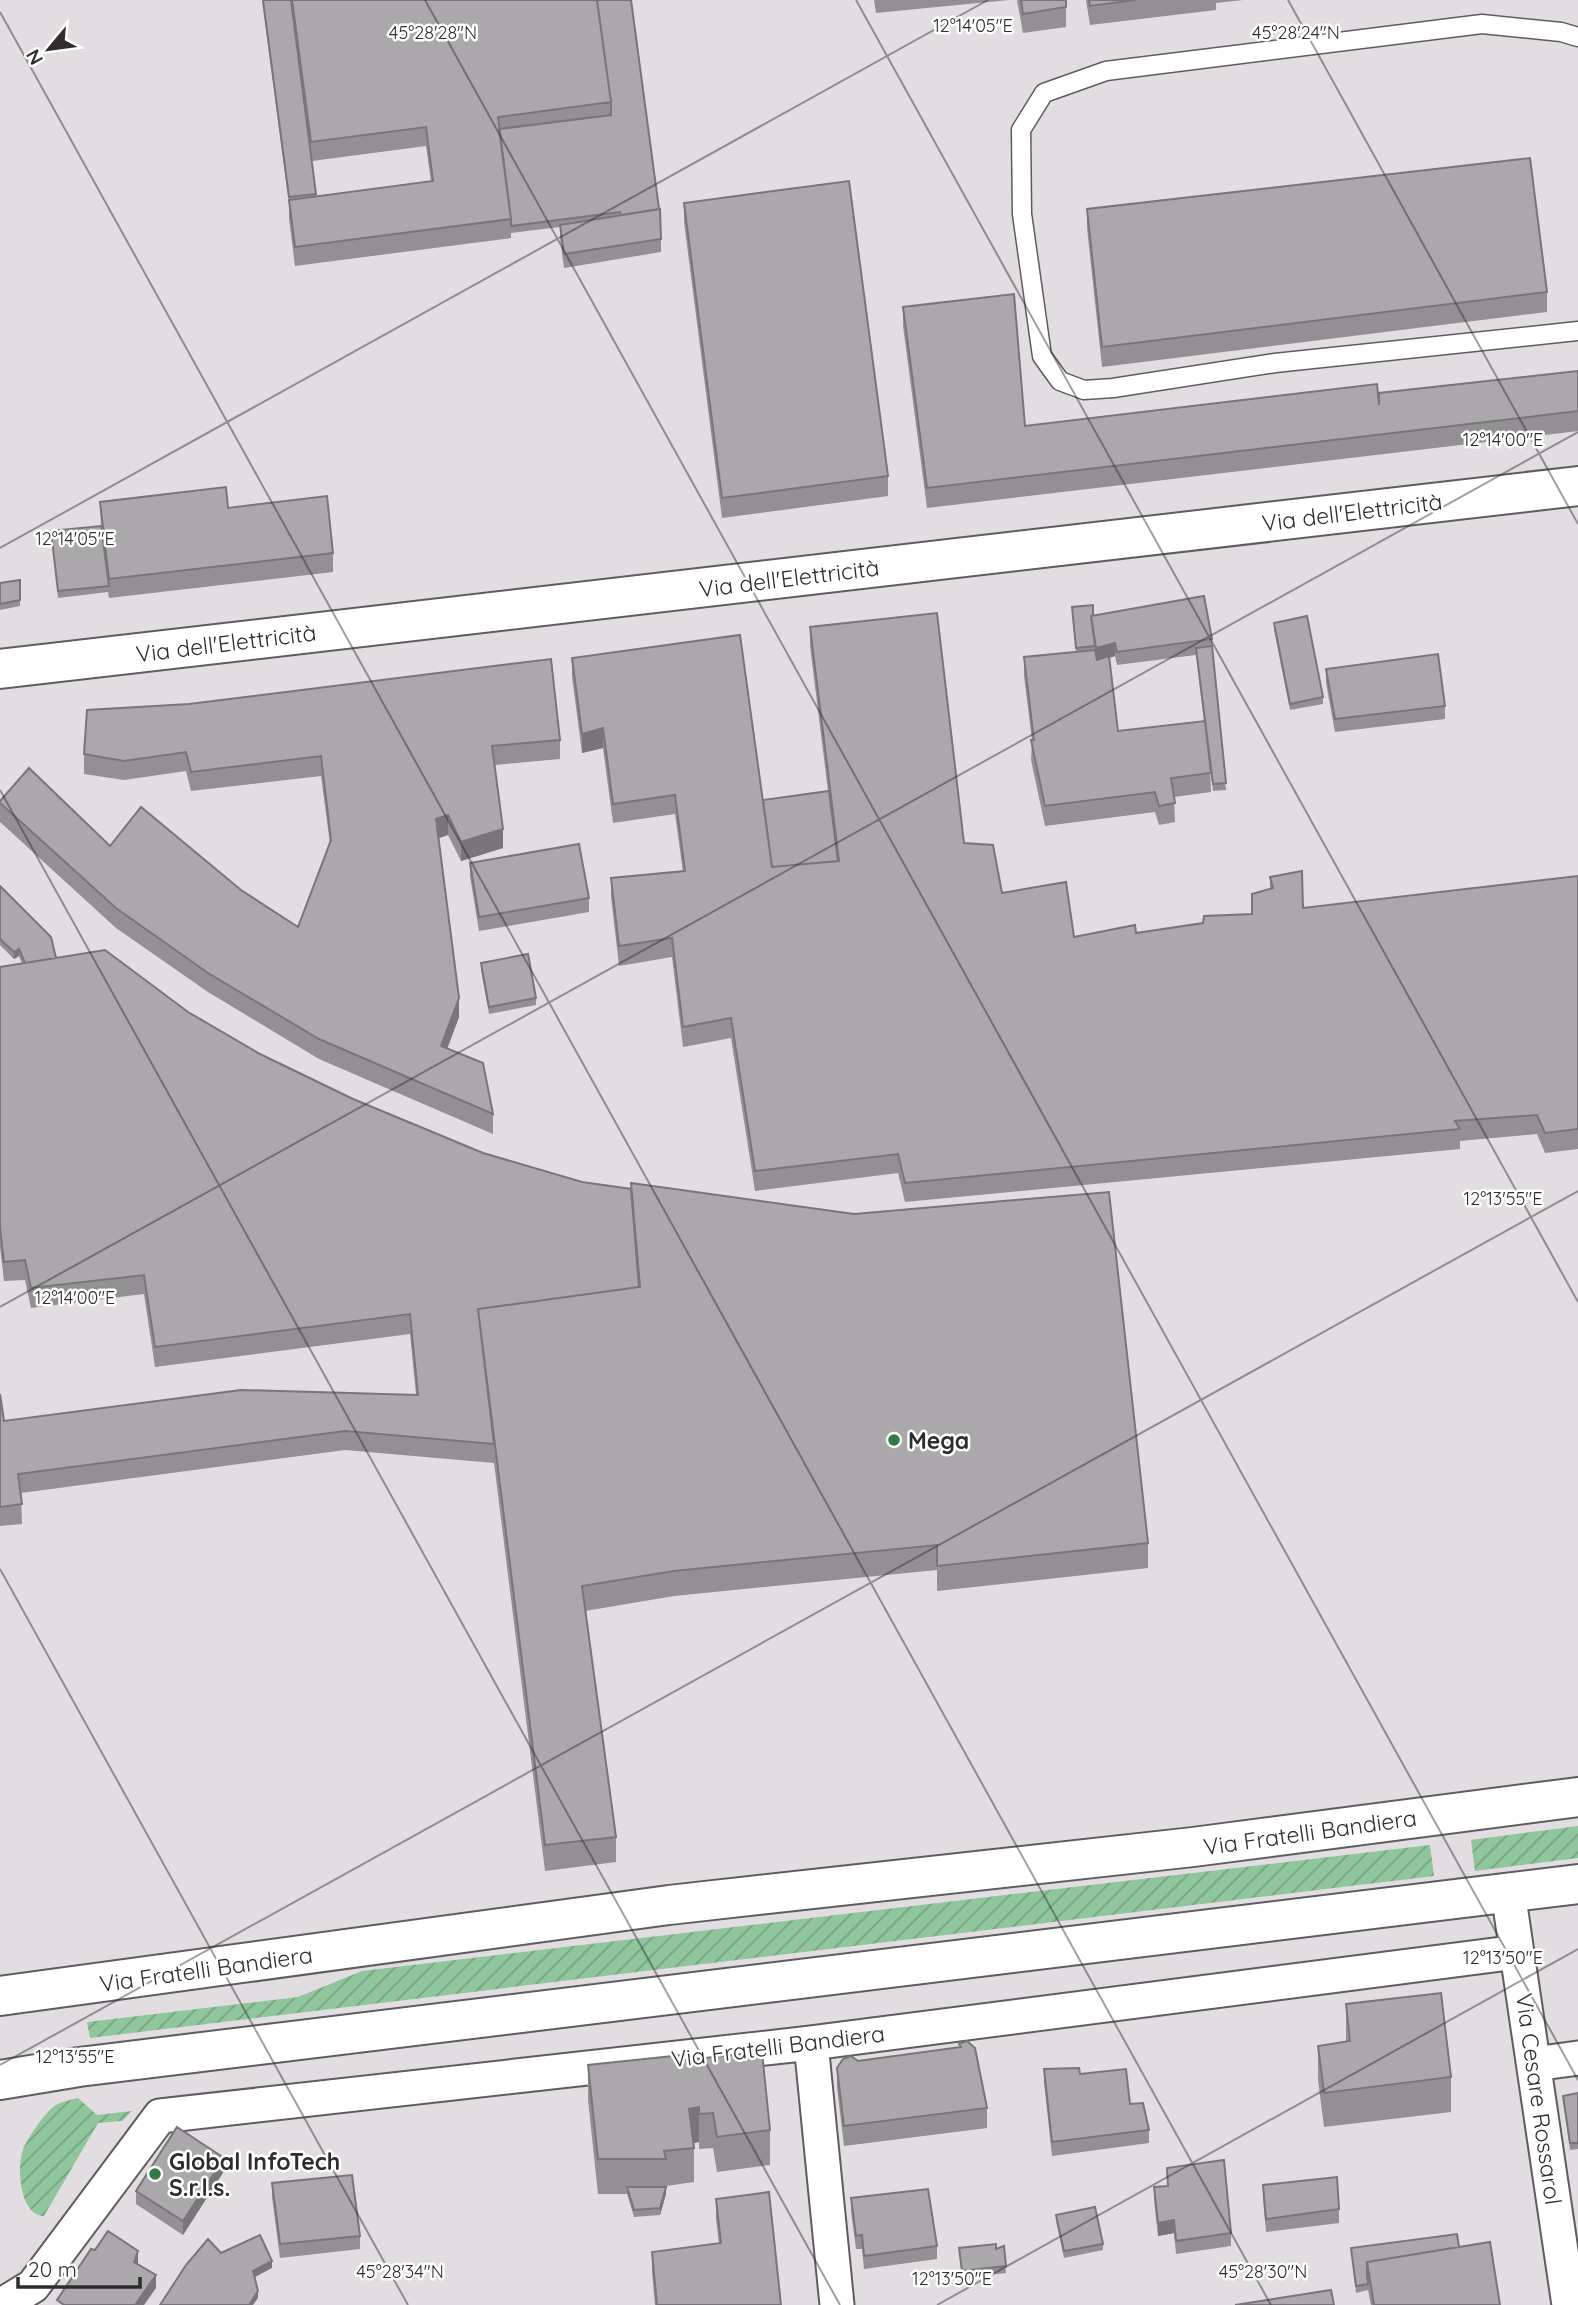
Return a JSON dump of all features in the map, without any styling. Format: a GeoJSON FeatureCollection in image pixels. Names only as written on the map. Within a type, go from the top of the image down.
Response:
{"type":"FeatureCollection","features":[{"type":"Feature","properties":{"kind":"main road","name":"Via dell'Elettricità"},"geometry":{"type":"LineString","coordinates":[[0,669],[1578,486]]}},
{"type":"Feature","properties":{"kind":"main road","name":"Via Fratelli Bandiera"},"geometry":{"type":"LineString","coordinates":[[0,1996],[669,1905],[1193,1847],[1578,1797]]}},
{"type":"Feature","properties":{"kind":"main road"},"geometry":{"type":"LineString","coordinates":[[0,2080],[93,2066],[1578,1884]]}},
{"type":"Feature","properties":{"kind":"street","name":"Via Cesare Rossarol"},"geometry":{"type":"LineString","coordinates":[[1508,1892],[1569,2305]]}},
{"type":"Feature","properties":{"kind":"street","name":"Via Fratelli Bandiera"},"geometry":{"type":"LineString","coordinates":[[2,2305],[33,2286],[160,2116],[811,2043],[1517,1952]]}},
{"type":"Feature","properties":{"kind":"street"},"geometry":{"type":"LineString","coordinates":[[811,2043],[837,2305]]}},
{"type":"Feature","properties":{"kind":"street"},"geometry":{"type":"LineString","coordinates":[[1534,2064],[1578,2058]]}},
{"type":"Feature","properties":{"kind":"lane"},"geometry":{"type":"LineString","coordinates":[[1578,37],[1561,32],[1482,24],[1107,71],[1044,93],[1021,130],[1022,214],[1042,356],[1060,381],[1084,390],[1275,363],[1578,331]]}},
{"type":"Feature","properties":{"kind":"green space"},"geometry":{"type":"Polygon","coordinates":[[[1578,1826],[1578,1858],[1475,1871],[1471,1840],[1578,1826]]]}},
{"type":"Feature","properties":{"kind":"green space"},"geometry":{"type":"Polygon","coordinates":[[[1430,1845],[1434,1876],[90,2038],[87,2022],[298,1997],[362,1971],[1430,1845]]]}},
{"type":"Feature","properties":{"kind":"green space"},"geometry":{"type":"Polygon","coordinates":[[[78,2098],[97,2115],[132,2111],[122,2121],[98,2123],[44,2216],[29,2207],[22,2188],[20,2165],[24,2147],[53,2107],[78,2098]]]}},
{"type":"Feature","properties":{"kind":"building"},"geometry":{"type":"Polygon","coordinates":[[[263,0],[291,0],[316,194],[289,197],[263,0]]]}},
{"type":"Feature","properties":{"kind":"building"},"geometry":{"type":"Polygon","coordinates":[[[292,0],[597,0],[611,102],[498,117],[511,219],[295,247],[289,200],[433,181],[426,127],[311,142],[292,0]]]}},
{"type":"Feature","properties":{"kind":"building"},"geometry":{"type":"Polygon","coordinates":[[[597,0],[631,0],[659,209],[511,226],[499,129],[611,115],[597,0]]]}},
{"type":"Feature","properties":{"kind":"building"},"geometry":{"type":"Polygon","coordinates":[[[1021,0],[1066,0],[1066,7],[1023,14],[1021,0]]]}},
{"type":"Feature","properties":{"kind":"building"},"geometry":{"type":"Polygon","coordinates":[[[1089,0],[1135,0],[1090,6],[1089,0]]]}},
{"type":"Feature","properties":{"kind":"building"},"geometry":{"type":"Polygon","coordinates":[[[1530,158],[1547,292],[1102,347],[1087,209],[1530,158]]]}},
{"type":"Feature","properties":{"kind":"building"},"geometry":{"type":"Polygon","coordinates":[[[849,181],[888,476],[722,498],[684,203],[849,181]]]}},
{"type":"Feature","properties":{"kind":"building"},"geometry":{"type":"Polygon","coordinates":[[[660,209],[661,239],[564,254],[560,225],[660,209]]]}},
{"type":"Feature","properties":{"kind":"building"},"geometry":{"type":"Polygon","coordinates":[[[1014,294],[1025,426],[1377,384],[1379,405],[1379,393],[1578,371],[1578,411],[927,488],[903,307],[1014,294]]]}},
{"type":"Feature","properties":{"kind":"building"},"geometry":{"type":"Polygon","coordinates":[[[226,487],[228,508],[327,496],[333,553],[109,579],[100,502],[226,487]]]}},
{"type":"Feature","properties":{"kind":"building"},"geometry":{"type":"Polygon","coordinates":[[[101,526],[109,586],[58,591],[51,531],[101,526]]]}},
{"type":"Feature","properties":{"kind":"building"},"geometry":{"type":"Polygon","coordinates":[[[20,580],[20,600],[0,604],[0,583],[20,580]]]}},
{"type":"Feature","properties":{"kind":"building"},"geometry":{"type":"Polygon","coordinates":[[[1204,596],[1212,639],[1117,652],[1115,643],[1096,648],[1091,616],[1204,596]]]}},
{"type":"Feature","properties":{"kind":"building"},"geometry":{"type":"Polygon","coordinates":[[[1093,605],[1091,616],[1095,646],[1076,648],[1072,607],[1093,605]]]}},
{"type":"Feature","properties":{"kind":"building"},"geometry":{"type":"Polygon","coordinates":[[[937,613],[964,843],[993,845],[1002,893],[1066,882],[1074,937],[1135,925],[1136,933],[1203,923],[1204,916],[1252,914],[1252,894],[1273,888],[1270,877],[1302,871],[1303,908],[1578,876],[1578,1129],[1545,1133],[1537,1115],[1455,1121],[1460,1129],[905,1183],[898,1154],[755,1171],[731,1018],[683,1027],[672,938],[619,946],[611,878],[685,871],[675,795],[613,804],[603,728],[582,734],[572,658],[740,635],[772,867],[839,861],[810,627],[937,613]]]}},
{"type":"Feature","properties":{"kind":"building"},"geometry":{"type":"Polygon","coordinates":[[[1307,616],[1323,697],[1290,704],[1274,623],[1307,616]]]}},
{"type":"Feature","properties":{"kind":"building"},"geometry":{"type":"Polygon","coordinates":[[[1212,646],[1226,783],[1213,784],[1196,648],[1212,646]]]}},
{"type":"Feature","properties":{"kind":"building"},"geometry":{"type":"Polygon","coordinates":[[[1095,650],[1097,660],[1109,656],[1118,731],[1205,721],[1211,773],[1171,778],[1175,803],[1159,806],[1155,792],[1045,806],[1031,740],[1034,740],[1024,657],[1095,650]]]}},
{"type":"Feature","properties":{"kind":"building"},"geometry":{"type":"Polygon","coordinates":[[[1438,654],[1445,706],[1335,719],[1326,669],[1438,654]]]}},
{"type":"Feature","properties":{"kind":"building"},"geometry":{"type":"Polygon","coordinates":[[[551,659],[560,740],[492,746],[503,829],[461,842],[448,815],[436,819],[459,998],[441,1046],[483,1063],[493,1114],[319,1039],[208,973],[116,908],[0,803],[29,768],[110,846],[141,807],[241,890],[298,927],[331,840],[321,756],[191,772],[186,752],[124,761],[84,754],[87,710],[189,704],[551,659]]]}},
{"type":"Feature","properties":{"kind":"building"},"geometry":{"type":"Polygon","coordinates":[[[829,791],[838,861],[772,867],[763,800],[829,791]]]}},
{"type":"Feature","properties":{"kind":"building"},"geometry":{"type":"Polygon","coordinates":[[[579,844],[589,898],[479,917],[470,863],[579,844]]]}},
{"type":"Feature","properties":{"kind":"building"},"geometry":{"type":"Polygon","coordinates":[[[0,886],[51,937],[56,958],[25,963],[19,949],[14,952],[0,939],[0,886]]]}},
{"type":"Feature","properties":{"kind":"building"},"geometry":{"type":"Polygon","coordinates":[[[105,950],[188,1012],[260,1054],[353,1099],[483,1153],[582,1182],[631,1189],[639,1287],[478,1309],[494,1444],[345,1431],[18,1474],[22,1504],[0,1507],[0,1394],[4,1421],[241,1390],[418,1395],[410,1314],[155,1347],[144,1275],[31,1288],[25,1260],[4,1262],[0,1228],[0,967],[105,950]]]}},
{"type":"Feature","properties":{"kind":"building"},"geometry":{"type":"Polygon","coordinates":[[[528,954],[536,998],[489,1007],[481,963],[528,954]]]}},
{"type":"Feature","properties":{"kind":"building","name":"Mega"},"geometry":{"type":"Polygon","coordinates":[[[631,1183],[854,1214],[1109,1192],[1148,1543],[937,1566],[937,1545],[674,1571],[582,1586],[616,1837],[545,1845],[478,1309],[640,1287],[631,1183]]]}},
{"type":"Feature","properties":{"kind":"building"},"geometry":{"type":"Polygon","coordinates":[[[1441,1993],[1451,2077],[1324,2093],[1318,2046],[1350,2041],[1346,2004],[1441,1993]]]}},
{"type":"Feature","properties":{"kind":"building"},"geometry":{"type":"Polygon","coordinates":[[[967,2041],[975,2048],[987,2108],[844,2126],[837,2068],[843,2059],[851,2056],[858,2061],[961,2047],[959,2044],[967,2041]]]}},
{"type":"Feature","properties":{"kind":"building"},"geometry":{"type":"Polygon","coordinates":[[[762,2052],[770,2130],[717,2137],[713,2113],[699,2114],[699,2107],[689,2109],[694,2148],[664,2151],[666,2159],[598,2159],[588,2065],[682,2055],[685,2060],[762,2052]]]}},
{"type":"Feature","properties":{"kind":"building"},"geometry":{"type":"Polygon","coordinates":[[[1079,2068],[1080,2074],[1126,2069],[1130,2104],[1143,2103],[1149,2130],[1052,2142],[1044,2069],[1079,2068]]]}},
{"type":"Feature","properties":{"kind":"building"},"geometry":{"type":"Polygon","coordinates":[[[1578,2093],[1578,2143],[1570,2143],[1563,2096],[1578,2093]]]}},
{"type":"Feature","properties":{"kind":"building"},"geometry":{"type":"Polygon","coordinates":[[[177,2127],[224,2158],[183,2221],[136,2191],[177,2127]]]}},
{"type":"Feature","properties":{"kind":"building"},"geometry":{"type":"Polygon","coordinates":[[[1224,2160],[1231,2233],[1176,2241],[1174,2220],[1158,2223],[1154,2187],[1168,2186],[1167,2168],[1224,2160]]]}},
{"type":"Feature","properties":{"kind":"building"},"geometry":{"type":"Polygon","coordinates":[[[352,2175],[360,2236],[280,2244],[272,2183],[352,2175]]]}},
{"type":"Feature","properties":{"kind":"building"},"geometry":{"type":"Polygon","coordinates":[[[1337,2177],[1339,2209],[1266,2219],[1263,2185],[1337,2177]]]}},
{"type":"Feature","properties":{"kind":"building"},"geometry":{"type":"Polygon","coordinates":[[[627,2187],[666,2187],[660,2208],[634,2210],[627,2187]]]}},
{"type":"Feature","properties":{"kind":"building"},"geometry":{"type":"Polygon","coordinates":[[[928,2189],[937,2246],[864,2256],[862,2235],[856,2236],[851,2198],[928,2189]]]}},
{"type":"Feature","properties":{"kind":"building"},"geometry":{"type":"Polygon","coordinates":[[[769,2192],[781,2305],[657,2305],[652,2252],[721,2243],[716,2199],[769,2192]]]}},
{"type":"Feature","properties":{"kind":"building"},"geometry":{"type":"Polygon","coordinates":[[[1095,2207],[1103,2244],[1064,2251],[1056,2215],[1095,2207]]]}},
{"type":"Feature","properties":{"kind":"building"},"geometry":{"type":"Polygon","coordinates":[[[108,2231],[138,2251],[134,2262],[156,2275],[135,2305],[64,2305],[57,2300],[91,2249],[95,2250],[108,2231]]]}},
{"type":"Feature","properties":{"kind":"building"},"geometry":{"type":"Polygon","coordinates":[[[1457,2234],[1459,2247],[1367,2262],[1368,2284],[1356,2286],[1351,2248],[1457,2234]]]}},
{"type":"Feature","properties":{"kind":"building"},"geometry":{"type":"Polygon","coordinates":[[[260,2235],[272,2261],[253,2271],[258,2291],[249,2305],[160,2305],[186,2265],[208,2239],[221,2253],[260,2235]]]}},
{"type":"Feature","properties":{"kind":"building"},"geometry":{"type":"Polygon","coordinates":[[[1490,2242],[1500,2305],[1374,2305],[1367,2262],[1490,2242]]]}},
{"type":"Feature","properties":{"kind":"building"},"geometry":{"type":"Polygon","coordinates":[[[996,2244],[996,2249],[1004,2246],[1006,2266],[962,2271],[959,2248],[996,2244]]]}},
{"type":"Feature","properties":{"kind":"building"},"geometry":{"type":"Polygon","coordinates":[[[1331,2290],[1334,2305],[1235,2305],[1331,2290]]]}},
{"type":"Feature","properties":{"kind":"place","name":"Mega"},"geometry":{"type":"Point","coordinates":[894,1440]}},
{"type":"Feature","properties":{"kind":"place","name":"Global InfoTech S.r.l.s."},"geometry":{"type":"Point","coordinates":[155,2174]}}]}
